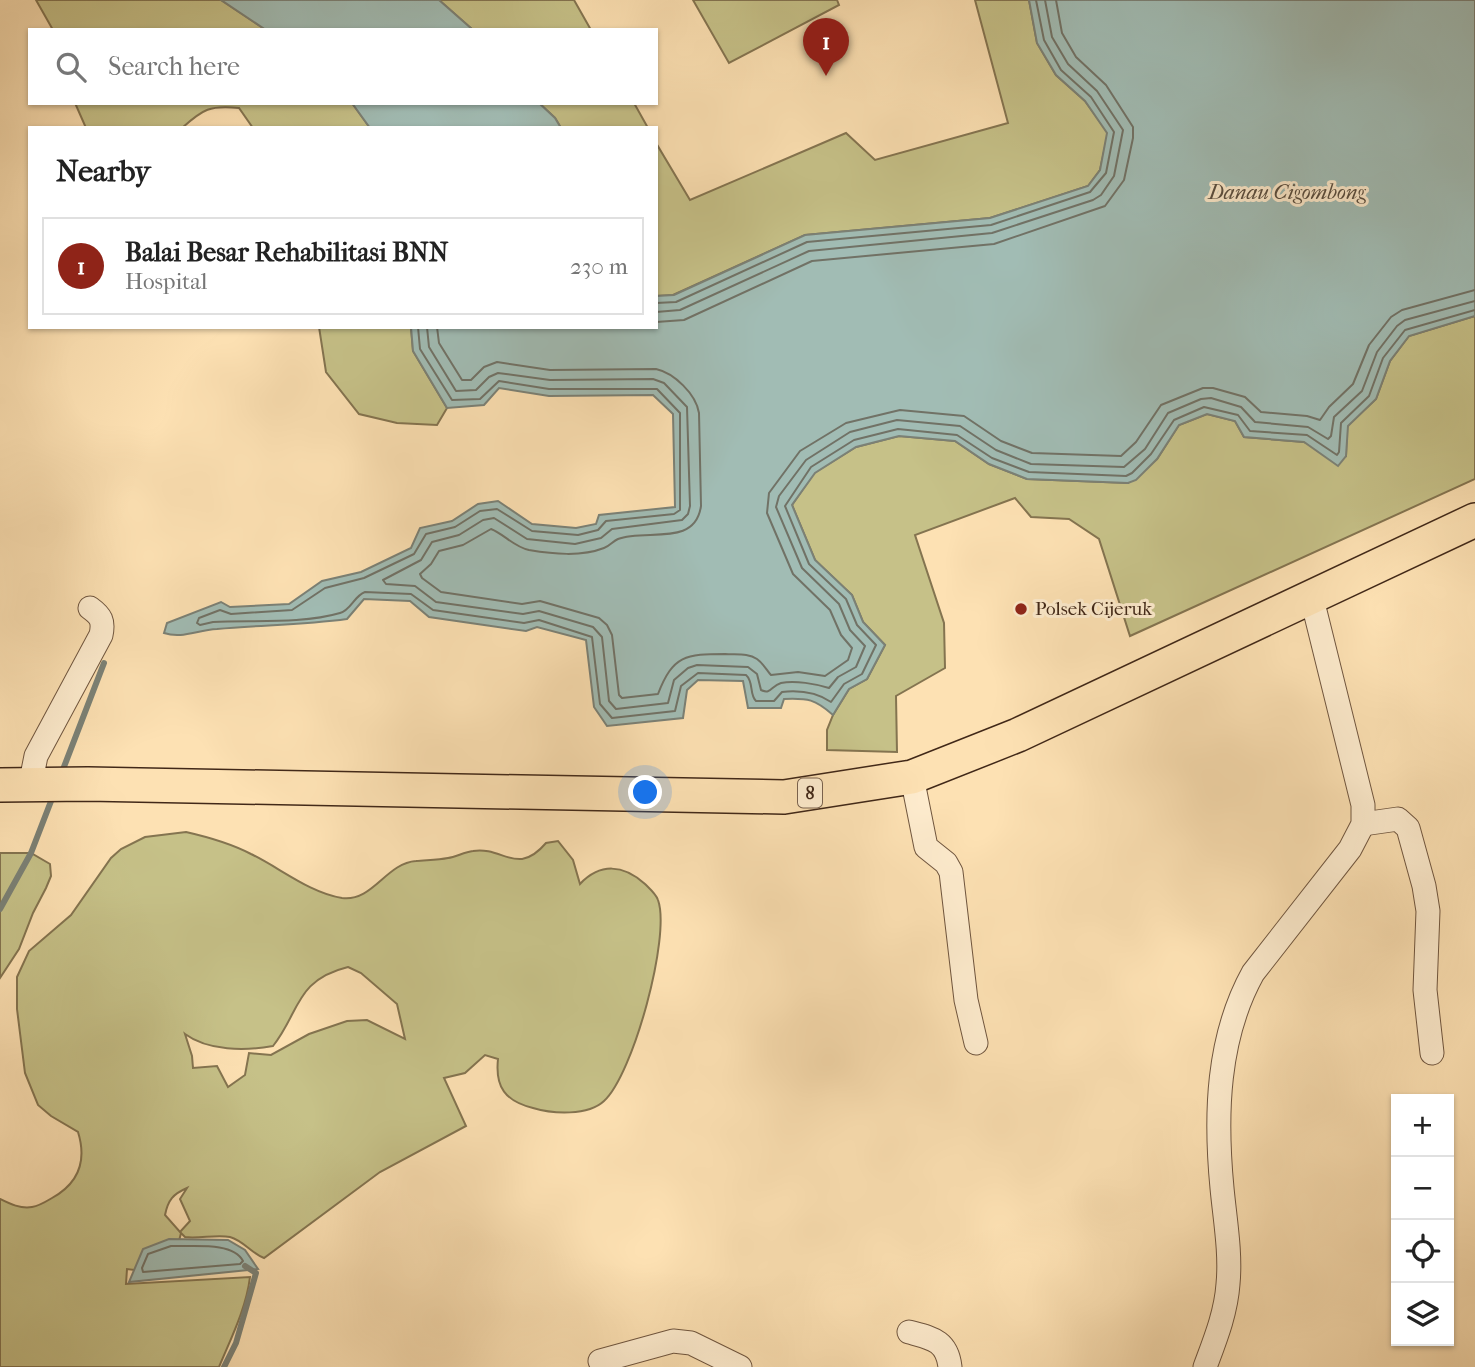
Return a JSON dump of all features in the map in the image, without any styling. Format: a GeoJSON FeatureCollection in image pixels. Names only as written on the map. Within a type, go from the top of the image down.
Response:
{"type":"FeatureCollection","features":[{"type":"Feature","properties":{"kind":"highway","name":"8"},"geometry":{"type":"LineString","coordinates":[[23,786],[88,784],[784,797],[912,777],[1018,735],[1475,520]]}},
{"type":"Feature","properties":{"kind":"street"},"geometry":{"type":"LineString","coordinates":[[1205,1367],[1222,1320],[1229,1281],[1219,1150],[1219,1112],[1228,1030],[1252,973],[1350,849],[1363,824],[1363,805],[1312,599]]}},
{"type":"Feature","properties":{"kind":"street"},"geometry":{"type":"LineString","coordinates":[[23,786],[36,755],[101,635],[103,625],[100,616],[90,608]]}},
{"type":"Feature","properties":{"kind":"street"},"geometry":{"type":"LineString","coordinates":[[912,777],[926,847],[946,863],[951,872],[966,1000],[976,1043]]}},
{"type":"Feature","properties":{"kind":"street"},"geometry":{"type":"LineString","coordinates":[[1363,824],[1398,819],[1408,828],[1424,886],[1427,911],[1425,990],[1432,1053]]}},
{"type":"Feature","properties":{"kind":"street"},"geometry":{"type":"LineString","coordinates":[[909,1332],[938,1340],[950,1367]]}},
{"type":"Feature","properties":{"kind":"street"},"geometry":{"type":"LineString","coordinates":[[600,1361],[673,1341],[691,1343],[740,1367]]}},
{"type":"Feature","properties":{"kind":"shaded area"},"geometry":{"type":"Polygon","coordinates":[[[36,0],[221,0],[263,28],[52,28],[36,0]]]}},
{"type":"Feature","properties":{"kind":"shaded area"},"geometry":{"type":"Polygon","coordinates":[[[439,0],[574,0],[590,28],[471,28],[439,0]]]}},
{"type":"Feature","properties":{"kind":"shaded area"},"geometry":{"type":"Polygon","coordinates":[[[693,0],[837,0],[839,5],[729,63],[693,0]]]}},
{"type":"Feature","properties":{"kind":"shaded area"},"geometry":{"type":"Polygon","coordinates":[[[975,0],[1029,0],[1037,43],[1056,75],[1085,101],[1108,133],[1100,170],[1088,186],[990,218],[805,235],[673,295],[658,296],[658,146],[690,200],[846,133],[875,160],[1008,123],[975,0]]]}},
{"type":"Feature","properties":{"kind":"shaded area"},"geometry":{"type":"Polygon","coordinates":[[[76,105],[353,105],[369,126],[252,126],[239,108],[221,107],[196,116],[184,126],[85,126],[76,105]]]}},
{"type":"Feature","properties":{"kind":"shaded area"},"geometry":{"type":"Polygon","coordinates":[[[541,105],[635,105],[647,126],[560,126],[541,105]]]}},
{"type":"Feature","properties":{"kind":"shaded area"},"geometry":{"type":"Polygon","coordinates":[[[1475,316],[1475,479],[1130,636],[1099,539],[1069,519],[1031,517],[1015,498],[915,535],[944,623],[945,668],[896,696],[897,752],[827,750],[827,730],[833,715],[849,689],[867,679],[885,645],[863,622],[852,595],[815,560],[792,505],[814,473],[856,447],[899,436],[955,441],[989,464],[1027,479],[1128,483],[1157,459],[1179,425],[1207,414],[1235,421],[1244,437],[1304,442],[1346,456],[1347,426],[1376,399],[1390,361],[1409,336],[1475,316]]]}},
{"type":"Feature","properties":{"kind":"shaded area"},"geometry":{"type":"Polygon","coordinates":[[[319,329],[411,329],[413,351],[447,408],[437,425],[397,423],[359,414],[326,372],[319,329]]]}},
{"type":"Feature","properties":{"kind":"shaded area"},"geometry":{"type":"Polygon","coordinates":[[[186,832],[219,841],[251,854],[318,891],[342,898],[353,898],[371,889],[405,863],[440,859],[473,851],[493,852],[510,858],[527,858],[546,843],[558,841],[573,860],[580,884],[604,869],[620,870],[637,877],[657,898],[661,918],[659,943],[647,1004],[626,1064],[615,1086],[597,1106],[580,1111],[560,1112],[523,1105],[509,1097],[500,1085],[498,1059],[485,1055],[465,1073],[444,1078],[466,1126],[380,1172],[264,1258],[230,1237],[185,1237],[181,1233],[177,1249],[143,1271],[127,1269],[126,1284],[250,1277],[242,1312],[219,1367],[0,1367],[0,1199],[16,1206],[28,1207],[48,1201],[74,1178],[82,1152],[78,1132],[38,1105],[25,1073],[17,1009],[17,977],[29,951],[71,915],[111,858],[121,849],[145,837],[186,832]],[[348,967],[318,980],[308,989],[273,1046],[251,1049],[216,1047],[185,1034],[193,1068],[217,1066],[228,1087],[245,1075],[249,1053],[271,1055],[309,1034],[347,1021],[367,1020],[405,1039],[397,1004],[361,973],[348,967]],[[187,1188],[172,1198],[165,1215],[180,1232],[190,1221],[180,1199],[187,1188]]]}},
{"type":"Feature","properties":{"kind":"shaded area"},"geometry":{"type":"Polygon","coordinates":[[[0,853],[31,853],[50,864],[51,876],[19,949],[0,978],[0,853]]]}},
{"type":"Feature","properties":{"kind":"water"},"geometry":{"type":"Polygon","coordinates":[[[221,0],[439,0],[471,28],[263,28],[221,0]]]}},
{"type":"Feature","properties":{"kind":"water","name":"Danau Cigombong"},"geometry":{"type":"Polygon","coordinates":[[[1029,0],[1475,0],[1475,316],[1409,336],[1390,361],[1376,399],[1348,426],[1346,456],[1338,466],[1304,442],[1244,437],[1235,421],[1207,414],[1179,425],[1157,459],[1136,480],[1128,483],[1027,479],[989,464],[955,441],[899,436],[856,447],[815,473],[792,505],[815,560],[852,595],[863,622],[885,645],[867,679],[849,689],[833,715],[816,703],[799,699],[784,699],[781,708],[748,708],[743,681],[698,680],[687,690],[683,718],[607,726],[594,707],[586,640],[537,627],[526,631],[429,617],[410,601],[364,599],[347,619],[217,629],[183,635],[164,633],[167,623],[221,602],[230,607],[289,604],[322,581],[361,572],[411,548],[420,528],[452,521],[478,504],[498,501],[532,524],[576,528],[596,524],[599,515],[675,507],[673,414],[653,395],[549,396],[499,388],[484,405],[447,408],[413,351],[411,329],[658,329],[658,296],[674,295],[805,235],[990,218],[1088,186],[1100,170],[1107,133],[1085,101],[1056,75],[1037,43],[1029,0]]]}},
{"type":"Feature","properties":{"kind":"water"},"geometry":{"type":"Polygon","coordinates":[[[353,105],[541,105],[560,126],[369,126],[353,105]]]}},
{"type":"Feature","properties":{"kind":"water"},"geometry":{"type":"Polygon","coordinates":[[[169,1239],[228,1240],[245,1250],[258,1269],[129,1282],[143,1249],[169,1239]]]}},
{"type":"Feature","properties":{"kind":"waterway"},"geometry":{"type":"LineString","coordinates":[[62,772],[104,663]]}},
{"type":"Feature","properties":{"kind":"waterway"},"geometry":{"type":"LineString","coordinates":[[0,909],[31,853],[53,796]]}},
{"type":"Feature","properties":{"kind":"waterway"},"geometry":{"type":"LineString","coordinates":[[224,1367],[236,1343],[256,1273],[245,1266]]}},
{"type":"Feature","properties":{"kind":"place","name":"Balai Besar Rehabilitasi BNN"},"geometry":{"type":"Point","coordinates":[826,76]}},
{"type":"Feature","properties":{"kind":"place","name":"Polsek Cijeruk"},"geometry":{"type":"Point","coordinates":[1021,609]}}]}
